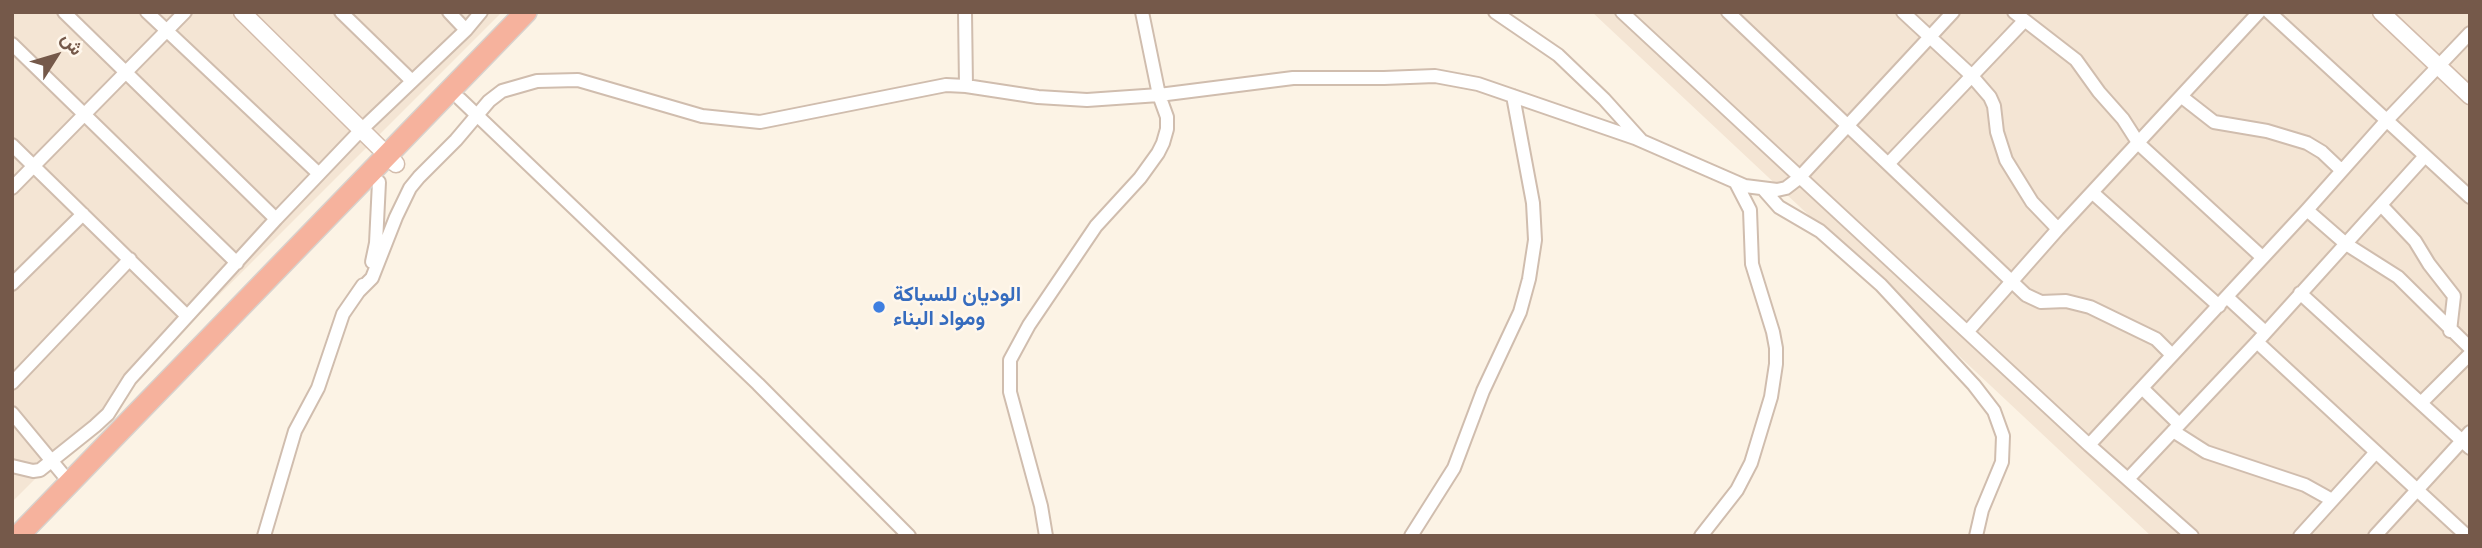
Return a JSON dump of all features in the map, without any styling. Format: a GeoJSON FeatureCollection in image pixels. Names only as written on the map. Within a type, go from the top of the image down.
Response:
{"type":"FeatureCollection","features":[{"type":"Feature","properties":{"kind":"highway"},"geometry":{"type":"LineString","coordinates":[[18,536],[392,160],[526,12]]}},
{"type":"Feature","properties":{"kind":"highway"},"geometry":{"type":"LineString","coordinates":[[34,536],[379,182],[392,160],[460,99],[542,12]]}},
{"type":"Feature","properties":{"kind":"street"},"geometry":{"type":"LineString","coordinates":[[64,12],[276,219]]}},
{"type":"Feature","properties":{"kind":"street"},"geometry":{"type":"LineString","coordinates":[[146,12],[319,174]]}},
{"type":"Feature","properties":{"kind":"street"},"geometry":{"type":"LineString","coordinates":[[12,188],[184,12]]}},
{"type":"Feature","properties":{"kind":"street"},"geometry":{"type":"LineString","coordinates":[[242,12],[392,160]]}},
{"type":"Feature","properties":{"kind":"street"},"geometry":{"type":"LineString","coordinates":[[341,12],[412,81]]}},
{"type":"Feature","properties":{"kind":"street"},"geometry":{"type":"LineString","coordinates":[[449,12],[466,30]]}},
{"type":"Feature","properties":{"kind":"street"},"geometry":{"type":"LineString","coordinates":[[12,466],[33,471],[51,462],[108,414],[130,379],[276,219],[360,130],[466,30],[481,12]]}},
{"type":"Feature","properties":{"kind":"street"},"geometry":{"type":"LineString","coordinates":[[965,12],[966,86]]}},
{"type":"Feature","properties":{"kind":"street"},"geometry":{"type":"LineString","coordinates":[[1045,536],[1041,506],[1010,392],[1010,360],[1029,325],[1096,226],[1140,178],[1158,153],[1167,129],[1167,117],[1159,94],[1142,12]]}},
{"type":"Feature","properties":{"kind":"street"},"geometry":{"type":"LineString","coordinates":[[1495,12],[1558,55],[1643,141]]}},
{"type":"Feature","properties":{"kind":"street"},"geometry":{"type":"LineString","coordinates":[[1622,12],[2089,445],[2192,536]]}},
{"type":"Feature","properties":{"kind":"street"},"geometry":{"type":"LineString","coordinates":[[1728,12],[2026,295],[2041,302],[2066,302],[2090,307],[2156,339],[2172,355]]}},
{"type":"Feature","properties":{"kind":"street"},"geometry":{"type":"LineString","coordinates":[[1903,12],[1971,75],[1994,106],[1997,132],[2006,160],[2032,202],[2057,229]]}},
{"type":"Feature","properties":{"kind":"street"},"geometry":{"type":"LineString","coordinates":[[359,291],[368,284],[376,271],[410,188],[489,101],[502,91],[517,85],[551,79],[578,79],[702,116],[760,122],[930,87],[966,86],[1038,97],[1087,100],[1302,78],[1384,79],[1435,76],[1478,85],[1643,141],[1737,183],[1763,190],[1786,188],[1799,178],[1953,12]]}},
{"type":"Feature","properties":{"kind":"street"},"geometry":{"type":"LineString","coordinates":[[1968,331],[2057,229],[2139,144],[2259,12]]}},
{"type":"Feature","properties":{"kind":"street"},"geometry":{"type":"LineString","coordinates":[[2269,12],[2470,197]]}},
{"type":"Feature","properties":{"kind":"street"},"geometry":{"type":"LineString","coordinates":[[2381,12],[2470,96]]}},
{"type":"Feature","properties":{"kind":"street"},"geometry":{"type":"LineString","coordinates":[[1889,163],[1971,75],[2019,16],[2076,60],[2123,119],[2139,144],[2262,257]]}},
{"type":"Feature","properties":{"kind":"street"},"geometry":{"type":"LineString","coordinates":[[2089,445],[2470,33]]}},
{"type":"Feature","properties":{"kind":"street"},"geometry":{"type":"LineString","coordinates":[[12,44],[237,263]]}},
{"type":"Feature","properties":{"kind":"street"},"geometry":{"type":"LineString","coordinates":[[1410,536],[1454,468],[1483,391],[1520,312],[1529,279],[1535,240],[1533,203],[1513,96]]}},
{"type":"Feature","properties":{"kind":"street"},"geometry":{"type":"LineString","coordinates":[[2182,97],[2214,122],[2267,131],[2307,143],[2342,170]]}},
{"type":"Feature","properties":{"kind":"street"},"geometry":{"type":"LineString","coordinates":[[460,99],[758,384],[909,536]]}},
{"type":"Feature","properties":{"kind":"street"},"geometry":{"type":"LineString","coordinates":[[12,145],[187,316]]}},
{"type":"Feature","properties":{"kind":"street"},"geometry":{"type":"LineString","coordinates":[[2128,479],[2425,156]]}},
{"type":"Feature","properties":{"kind":"street"},"geometry":{"type":"LineString","coordinates":[[264,536],[295,431],[318,388],[342,314],[368,275],[376,243],[379,182]]}},
{"type":"Feature","properties":{"kind":"street"},"geometry":{"type":"LineString","coordinates":[[1701,536],[1737,491],[1751,463],[1770,397],[1776,364],[1773,332],[1752,264],[1750,210],[1737,183]]}},
{"type":"Feature","properties":{"kind":"street"},"geometry":{"type":"LineString","coordinates":[[1763,190],[1779,207],[1820,232],[1881,285],[1974,385],[1994,411],[2003,436],[2002,462],[1982,510],[1976,536]]}},
{"type":"Feature","properties":{"kind":"street"},"geometry":{"type":"LineString","coordinates":[[2092,192],[2223,301],[2376,452],[2467,536]]}},
{"type":"Feature","properties":{"kind":"street"},"geometry":{"type":"LineString","coordinates":[[2381,205],[2415,241],[2454,296],[2450,331]]}},
{"type":"Feature","properties":{"kind":"street"},"geometry":{"type":"LineString","coordinates":[[2307,210],[2346,244],[2398,277],[2470,351],[2421,403]]}},
{"type":"Feature","properties":{"kind":"street"},"geometry":{"type":"LineString","coordinates":[[12,284],[83,214]]}},
{"type":"Feature","properties":{"kind":"street"},"geometry":{"type":"LineString","coordinates":[[12,383],[130,259]]}},
{"type":"Feature","properties":{"kind":"street"},"geometry":{"type":"LineString","coordinates":[[2300,293],[2421,403],[2467,440],[2375,536]]}},
{"type":"Feature","properties":{"kind":"street"},"geometry":{"type":"LineString","coordinates":[[2142,388],[2176,427],[2206,452],[2305,485],[2332,500]]}},
{"type":"Feature","properties":{"kind":"street"},"geometry":{"type":"LineString","coordinates":[[12,413],[70,483]]}},
{"type":"Feature","properties":{"kind":"street"},"geometry":{"type":"LineString","coordinates":[[2300,536],[2376,452]]}},
{"type":"Feature","properties":{"kind":"shaded area"},"geometry":{"type":"Polygon","coordinates":[[[12,12],[502,12],[12,502],[12,12]]]}},
{"type":"Feature","properties":{"kind":"shaded area"},"geometry":{"type":"Polygon","coordinates":[[[1592,12],[2470,12],[2470,536],[2151,536],[1592,12]]]}},
{"type":"Feature","properties":{"kind":"place","name":"الوديان للسباكة ومواد البناء"},"geometry":{"type":"Point","coordinates":[879,307]}}]}
